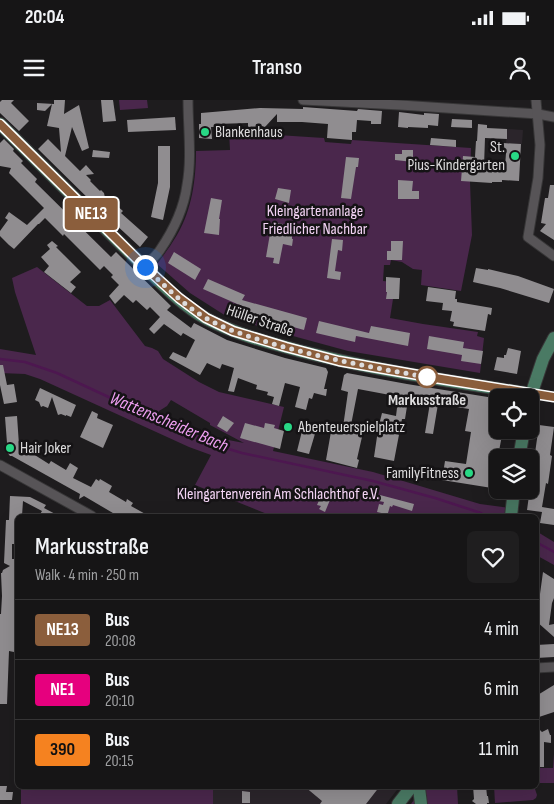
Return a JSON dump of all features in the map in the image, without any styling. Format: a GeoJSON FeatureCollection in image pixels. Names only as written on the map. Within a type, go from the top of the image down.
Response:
{"type":"FeatureCollection","features":[{"type":"Feature","properties":{"kind":"street"},"geometry":{"type":"LineString","coordinates":[[145,267],[160,251],[181,211],[187,186],[189,163],[188,100]]}},
{"type":"Feature","properties":{"kind":"street"},"geometry":{"type":"LineString","coordinates":[[303,100],[399,102],[554,117]]}},
{"type":"Feature","properties":{"kind":"street"},"geometry":{"type":"LineString","coordinates":[[536,100],[540,145],[538,178],[528,237],[554,256]]}},
{"type":"Feature","properties":{"kind":"street","name":"Hüller Straße"},"geometry":{"type":"LineString","coordinates":[[0,124],[145,267],[192,309],[206,318],[233,331],[339,361],[494,389]]}},
{"type":"Feature","properties":{"kind":"street"},"geometry":{"type":"LineString","coordinates":[[533,389],[543,359],[554,338]]}},
{"type":"Feature","properties":{"kind":"street","name":"Hüller Straße"},"geometry":{"type":"LineString","coordinates":[[539,396],[554,397]]}},
{"type":"Feature","properties":{"kind":"street"},"geometry":{"type":"LineString","coordinates":[[0,465],[88,514]]}},
{"type":"Feature","properties":{"kind":"street"},"geometry":{"type":"LineString","coordinates":[[510,514],[513,499]]}},
{"type":"Feature","properties":{"kind":"street"},"geometry":{"type":"LineString","coordinates":[[539,668],[554,667]]}},
{"type":"Feature","properties":{"kind":"street"},"geometry":{"type":"LineString","coordinates":[[398,804],[415,789]]}},
{"type":"Feature","properties":{"kind":"street"},"geometry":{"type":"LineString","coordinates":[[408,804],[416,789]]}},
{"type":"Feature","properties":{"kind":"street"},"geometry":{"type":"LineString","coordinates":[[417,789],[420,804]]}},
{"type":"Feature","properties":{"kind":"shaded area"},"geometry":{"type":"Polygon","coordinates":[[[507,129],[523,130],[522,144],[506,143],[507,129]]]}},
{"type":"Feature","properties":{"kind":"shaded area"},"geometry":{"type":"Polygon","coordinates":[[[213,789],[398,789],[386,804],[212,804],[213,789]]]}},
{"type":"Feature","properties":{"kind":"green space"},"geometry":{"type":"Polygon","coordinates":[[[119,100],[147,100],[148,108],[120,110],[119,100]]]}},
{"type":"Feature","properties":{"kind":"green space","name":"Kleingartenanlage Friedlicher Nachbar"},"geometry":{"type":"Polygon","coordinates":[[[229,132],[324,138],[325,142],[351,144],[352,140],[471,148],[472,235],[461,291],[421,285],[422,270],[413,269],[402,262],[391,260],[390,265],[384,265],[383,281],[393,282],[390,318],[478,332],[477,336],[484,338],[480,373],[348,351],[226,316],[190,293],[157,264],[177,235],[190,205],[194,183],[196,151],[230,150],[229,132]]]}},
{"type":"Feature","properties":{"kind":"green space","name":"Kleingartenverein Am Schlachthof e.V."},"geometry":{"type":"Polygon","coordinates":[[[37,267],[87,306],[99,306],[110,300],[145,346],[158,351],[163,359],[199,382],[219,392],[284,407],[273,451],[373,472],[480,504],[510,508],[509,514],[267,514],[195,485],[211,455],[189,447],[40,379],[25,374],[0,373],[0,349],[36,355],[12,278],[37,267]],[[171,400],[167,406],[159,411],[159,415],[222,441],[223,439],[244,443],[210,425],[210,423],[171,400]]]}},
{"type":"Feature","properties":{"kind":"green space"},"geometry":{"type":"Polygon","coordinates":[[[539,533],[554,542],[554,565],[539,557],[539,533]]]}},
{"type":"Feature","properties":{"kind":"green space"},"geometry":{"type":"Polygon","coordinates":[[[554,754],[554,783],[540,783],[539,768],[553,768],[554,754]]]}},
{"type":"Feature","properties":{"kind":"green space"},"geometry":{"type":"Polygon","coordinates":[[[21,789],[213,789],[213,804],[21,804],[21,789]]]}},
{"type":"Feature","properties":{"kind":"green space"},"geometry":{"type":"Polygon","coordinates":[[[422,789],[457,789],[458,804],[411,804],[422,789]]]}},
{"type":"Feature","properties":{"kind":"green space"},"geometry":{"type":"Polygon","coordinates":[[[494,789],[535,789],[537,795],[533,800],[495,803],[494,789]]]}},
{"type":"Feature","properties":{"kind":"building"},"geometry":{"type":"Polygon","coordinates":[[[2,100],[14,100],[11,103],[29,121],[19,131],[0,113],[0,102],[2,100]]]}},
{"type":"Feature","properties":{"kind":"building"},"geometry":{"type":"Polygon","coordinates":[[[54,100],[65,100],[64,114],[79,105],[89,148],[82,151],[72,127],[65,156],[80,171],[86,165],[94,174],[86,175],[104,193],[108,213],[110,212],[110,200],[123,211],[121,213],[148,237],[140,247],[38,149],[48,139],[61,152],[59,128],[47,126],[52,104],[45,111],[37,110],[37,103],[54,104],[54,100]]]}},
{"type":"Feature","properties":{"kind":"building"},"geometry":{"type":"Polygon","coordinates":[[[101,100],[113,100],[116,121],[103,122],[101,100]]]}},
{"type":"Feature","properties":{"kind":"building"},"geometry":{"type":"Polygon","coordinates":[[[303,107],[382,111],[381,124],[371,124],[371,121],[357,120],[356,132],[352,132],[352,140],[327,138],[328,124],[277,122],[277,114],[265,127],[256,124],[255,133],[248,132],[248,123],[216,124],[216,127],[211,127],[212,139],[199,138],[201,113],[260,108],[303,109],[303,107]]]}},
{"type":"Feature","properties":{"kind":"building"},"geometry":{"type":"Polygon","coordinates":[[[399,112],[424,115],[424,113],[439,114],[438,126],[428,125],[428,128],[398,127],[399,112]]]}},
{"type":"Feature","properties":{"kind":"building"},"geometry":{"type":"Polygon","coordinates":[[[175,117],[176,130],[128,132],[127,120],[175,117]]]}},
{"type":"Feature","properties":{"kind":"building"},"geometry":{"type":"Polygon","coordinates":[[[452,119],[472,120],[472,128],[451,127],[452,119]]]}},
{"type":"Feature","properties":{"kind":"building"},"geometry":{"type":"Polygon","coordinates":[[[478,124],[487,125],[487,128],[507,129],[507,139],[485,138],[484,166],[505,167],[506,153],[503,143],[521,144],[519,181],[502,180],[502,182],[492,183],[461,181],[463,156],[475,157],[478,124]]]}},
{"type":"Feature","properties":{"kind":"building"},"geometry":{"type":"Polygon","coordinates":[[[431,138],[456,140],[456,147],[430,145],[431,138]]]}},
{"type":"Feature","properties":{"kind":"building"},"geometry":{"type":"Polygon","coordinates":[[[4,139],[23,161],[21,163],[37,179],[35,182],[111,257],[116,252],[171,306],[167,310],[191,328],[194,323],[227,340],[285,358],[326,368],[328,372],[324,389],[327,389],[326,396],[314,393],[312,399],[309,398],[306,410],[295,407],[300,387],[285,383],[279,406],[272,404],[274,397],[267,395],[268,392],[256,389],[257,385],[238,378],[234,392],[228,391],[234,368],[222,364],[220,369],[207,363],[200,375],[169,358],[173,352],[186,358],[195,340],[183,333],[181,336],[164,324],[154,334],[149,329],[160,317],[150,307],[147,310],[136,300],[133,303],[124,295],[115,304],[109,296],[119,285],[111,277],[113,275],[104,266],[100,270],[45,218],[14,249],[0,236],[0,231],[8,220],[5,218],[9,212],[27,225],[44,208],[9,173],[11,168],[0,166],[0,143],[4,139]]]}},
{"type":"Feature","properties":{"kind":"building"},"geometry":{"type":"Polygon","coordinates":[[[158,146],[170,146],[170,187],[163,220],[151,217],[158,183],[158,146]]]}},
{"type":"Feature","properties":{"kind":"building"},"geometry":{"type":"Polygon","coordinates":[[[93,150],[110,152],[109,158],[92,157],[93,150]]]}},
{"type":"Feature","properties":{"kind":"building"},"geometry":{"type":"Polygon","coordinates":[[[402,150],[413,150],[413,162],[395,160],[395,154],[402,154],[402,150]]]}},
{"type":"Feature","properties":{"kind":"building"},"geometry":{"type":"Polygon","coordinates":[[[346,157],[359,158],[351,199],[341,198],[346,157]]]}},
{"type":"Feature","properties":{"kind":"building"},"geometry":{"type":"Polygon","coordinates":[[[398,180],[413,181],[412,191],[419,191],[419,199],[398,199],[398,180]]]}},
{"type":"Feature","properties":{"kind":"building"},"geometry":{"type":"Polygon","coordinates":[[[550,185],[554,185],[554,240],[540,231],[546,224],[541,223],[545,198],[548,198],[550,185]]]}},
{"type":"Feature","properties":{"kind":"building"},"geometry":{"type":"Polygon","coordinates":[[[278,188],[291,190],[289,203],[275,199],[278,188]]]}},
{"type":"Feature","properties":{"kind":"building"},"geometry":{"type":"Polygon","coordinates":[[[211,198],[222,200],[219,235],[204,233],[211,198]]]}},
{"type":"Feature","properties":{"kind":"building"},"geometry":{"type":"Polygon","coordinates":[[[272,222],[283,224],[282,230],[284,230],[284,233],[287,236],[292,236],[293,239],[292,246],[283,244],[279,264],[273,263],[274,258],[266,257],[272,222]]]}},
{"type":"Feature","properties":{"kind":"building"},"geometry":{"type":"Polygon","coordinates":[[[332,239],[343,240],[342,251],[338,250],[335,271],[341,272],[340,280],[327,278],[332,239]]]}},
{"type":"Feature","properties":{"kind":"building"},"geometry":{"type":"Polygon","coordinates":[[[52,241],[81,272],[70,282],[76,287],[71,293],[44,272],[49,266],[41,257],[50,249],[47,245],[52,241]]]}},
{"type":"Feature","properties":{"kind":"building"},"geometry":{"type":"Polygon","coordinates":[[[391,241],[403,241],[402,260],[387,260],[387,251],[391,251],[391,241]]]}},
{"type":"Feature","properties":{"kind":"building"},"geometry":{"type":"Polygon","coordinates":[[[174,252],[201,269],[195,280],[168,263],[174,252]]]}},
{"type":"Feature","properties":{"kind":"building"},"geometry":{"type":"Polygon","coordinates":[[[476,268],[518,276],[554,289],[549,303],[473,282],[476,268]]]}},
{"type":"Feature","properties":{"kind":"building"},"geometry":{"type":"Polygon","coordinates":[[[386,277],[400,278],[399,299],[386,299],[386,277]]]}},
{"type":"Feature","properties":{"kind":"building"},"geometry":{"type":"Polygon","coordinates":[[[208,279],[245,295],[242,300],[307,318],[304,330],[250,315],[251,313],[243,310],[244,307],[203,289],[208,279]]]}},
{"type":"Feature","properties":{"kind":"building"},"geometry":{"type":"Polygon","coordinates":[[[428,287],[456,291],[455,299],[457,299],[457,302],[492,308],[491,315],[488,314],[485,331],[453,326],[454,322],[450,321],[452,311],[442,310],[443,303],[426,301],[428,287]]]}},
{"type":"Feature","properties":{"kind":"building"},"geometry":{"type":"Polygon","coordinates":[[[319,321],[369,333],[371,326],[410,333],[408,346],[356,336],[355,342],[316,333],[319,321]]]}},
{"type":"Feature","properties":{"kind":"building"},"geometry":{"type":"Polygon","coordinates":[[[429,336],[464,342],[463,348],[483,351],[481,364],[461,361],[462,355],[427,349],[429,336]]]}},
{"type":"Feature","properties":{"kind":"building"},"geometry":{"type":"Polygon","coordinates":[[[508,348],[521,351],[517,374],[494,370],[497,357],[504,358],[508,348]]]}},
{"type":"Feature","properties":{"kind":"building"},"geometry":{"type":"Polygon","coordinates":[[[0,365],[3,365],[7,385],[14,384],[17,402],[4,404],[0,385],[0,365]]]}},
{"type":"Feature","properties":{"kind":"building"},"geometry":{"type":"Polygon","coordinates":[[[347,373],[489,397],[489,439],[501,439],[499,449],[489,449],[489,488],[442,480],[445,461],[466,464],[471,432],[465,431],[469,409],[438,404],[433,434],[425,433],[430,403],[421,400],[408,400],[405,419],[402,419],[394,461],[374,457],[378,430],[373,429],[374,422],[378,423],[380,421],[382,413],[396,416],[398,400],[392,399],[390,395],[358,389],[351,425],[364,428],[357,459],[359,460],[357,468],[326,460],[332,426],[343,427],[348,392],[341,390],[344,375],[347,373]]]}},
{"type":"Feature","properties":{"kind":"building"},"geometry":{"type":"Polygon","coordinates":[[[40,388],[76,405],[71,417],[58,415],[52,397],[48,408],[41,407],[39,402],[35,400],[40,388]]]}},
{"type":"Feature","properties":{"kind":"building"},"geometry":{"type":"Polygon","coordinates":[[[92,411],[98,414],[97,418],[113,425],[103,448],[80,437],[92,411]]]}},
{"type":"Feature","properties":{"kind":"building"},"geometry":{"type":"Polygon","coordinates":[[[17,416],[19,445],[49,464],[51,461],[66,470],[70,463],[78,468],[73,478],[91,487],[96,479],[99,481],[100,479],[112,486],[109,492],[126,502],[127,499],[133,503],[131,506],[145,514],[115,514],[84,496],[79,499],[80,494],[10,456],[6,447],[5,417],[17,416]]]}},
{"type":"Feature","properties":{"kind":"building"},"geometry":{"type":"Polygon","coordinates":[[[223,416],[234,423],[227,432],[217,426],[223,416]]]}},
{"type":"Feature","properties":{"kind":"building"},"geometry":{"type":"Polygon","coordinates":[[[245,423],[264,428],[265,423],[275,425],[274,428],[284,431],[280,449],[240,438],[245,423]]]}},
{"type":"Feature","properties":{"kind":"building"},"geometry":{"type":"Polygon","coordinates":[[[304,423],[317,427],[309,454],[297,451],[304,423]]]}},
{"type":"Feature","properties":{"kind":"building"},"geometry":{"type":"Polygon","coordinates":[[[539,425],[554,427],[548,484],[546,483],[542,507],[554,509],[554,525],[540,523],[542,512],[527,510],[529,499],[539,499],[539,449],[536,449],[537,439],[539,439],[539,425]]]}},
{"type":"Feature","properties":{"kind":"building"},"geometry":{"type":"Polygon","coordinates":[[[380,495],[414,504],[412,511],[393,505],[392,507],[390,506],[386,514],[377,512],[379,504],[383,505],[384,502],[379,501],[380,495]]]}},
{"type":"Feature","properties":{"kind":"building"},"geometry":{"type":"Polygon","coordinates":[[[10,496],[30,497],[46,505],[44,508],[55,514],[40,514],[42,511],[23,501],[22,514],[15,514],[15,544],[12,544],[12,559],[15,559],[14,652],[9,651],[7,704],[0,704],[1,573],[10,566],[4,563],[6,520],[9,520],[10,496]]]}},
{"type":"Feature","properties":{"kind":"building"},"geometry":{"type":"Polygon","coordinates":[[[321,496],[330,500],[325,512],[319,509],[321,506],[317,505],[321,496]]]}},
{"type":"Feature","properties":{"kind":"building"},"geometry":{"type":"Polygon","coordinates":[[[543,572],[554,579],[554,598],[549,625],[554,624],[554,637],[539,624],[543,572]]]}},
{"type":"Feature","properties":{"kind":"building"},"geometry":{"type":"Polygon","coordinates":[[[554,644],[554,657],[539,658],[539,645],[554,644]]]}},
{"type":"Feature","properties":{"kind":"building"},"geometry":{"type":"Polygon","coordinates":[[[554,685],[554,712],[539,717],[539,694],[554,685]]]}},
{"type":"Feature","properties":{"kind":"building"},"geometry":{"type":"Polygon","coordinates":[[[539,729],[542,732],[548,729],[551,735],[551,743],[544,742],[544,767],[539,767],[539,729]]]}},
{"type":"Feature","properties":{"kind":"building"},"geometry":{"type":"Polygon","coordinates":[[[0,786],[7,786],[6,792],[13,792],[12,800],[0,800],[0,786]]]}},
{"type":"Feature","properties":{"kind":"building"},"geometry":{"type":"Polygon","coordinates":[[[308,789],[378,789],[366,804],[320,804],[322,801],[308,789]]]}},
{"type":"Feature","properties":{"kind":"building"},"geometry":{"type":"Polygon","coordinates":[[[473,789],[486,789],[489,803],[476,804],[472,801],[474,799],[473,789]]]}},
{"type":"Feature","properties":{"kind":"building"},"geometry":{"type":"Polygon","coordinates":[[[242,791],[250,792],[250,803],[242,803],[242,791]]]}},
{"type":"Feature","properties":{"kind":"waterway","name":"Wattenscheider Bach"},"geometry":{"type":"LineString","coordinates":[[0,359],[25,362],[57,373],[222,447],[373,481],[435,498],[483,514]]}},
{"type":"Feature","properties":{"kind":"waterway","name":"Wattenscheider Bach"},"geometry":{"type":"LineString","coordinates":[[539,544],[554,552]]}},
{"type":"Feature","properties":{"kind":"bus line","name":"NE13"},"geometry":{"type":"LineString","coordinates":[[0,124],[145,267],[192,309],[206,318],[233,331],[339,361],[554,397]]}},
{"type":"Feature","properties":{"kind":"place","name":"Blankenhaus"},"geometry":{"type":"Point","coordinates":[205,132]}},
{"type":"Feature","properties":{"kind":"place","name":"St. Pius-Kindergarten"},"geometry":{"type":"Point","coordinates":[515,156]}},
{"type":"Feature","properties":{"kind":"place","name":"Markusstraße"},"geometry":{"type":"Point","coordinates":[427,377]}},
{"type":"Feature","properties":{"kind":"place","name":"Abenteuerspielplatz"},"geometry":{"type":"Point","coordinates":[288,427]}},
{"type":"Feature","properties":{"kind":"place","name":"Hair Joker"},"geometry":{"type":"Point","coordinates":[10,448]}},
{"type":"Feature","properties":{"kind":"place","name":"FamilyFitness"},"geometry":{"type":"Point","coordinates":[469,473]}},
{"type":"Feature","properties":{"kind":"route"},"geometry":{"type":"LineString","coordinates":[[145,267],[192,309],[233,331],[339,361],[427,377]]}}]}
